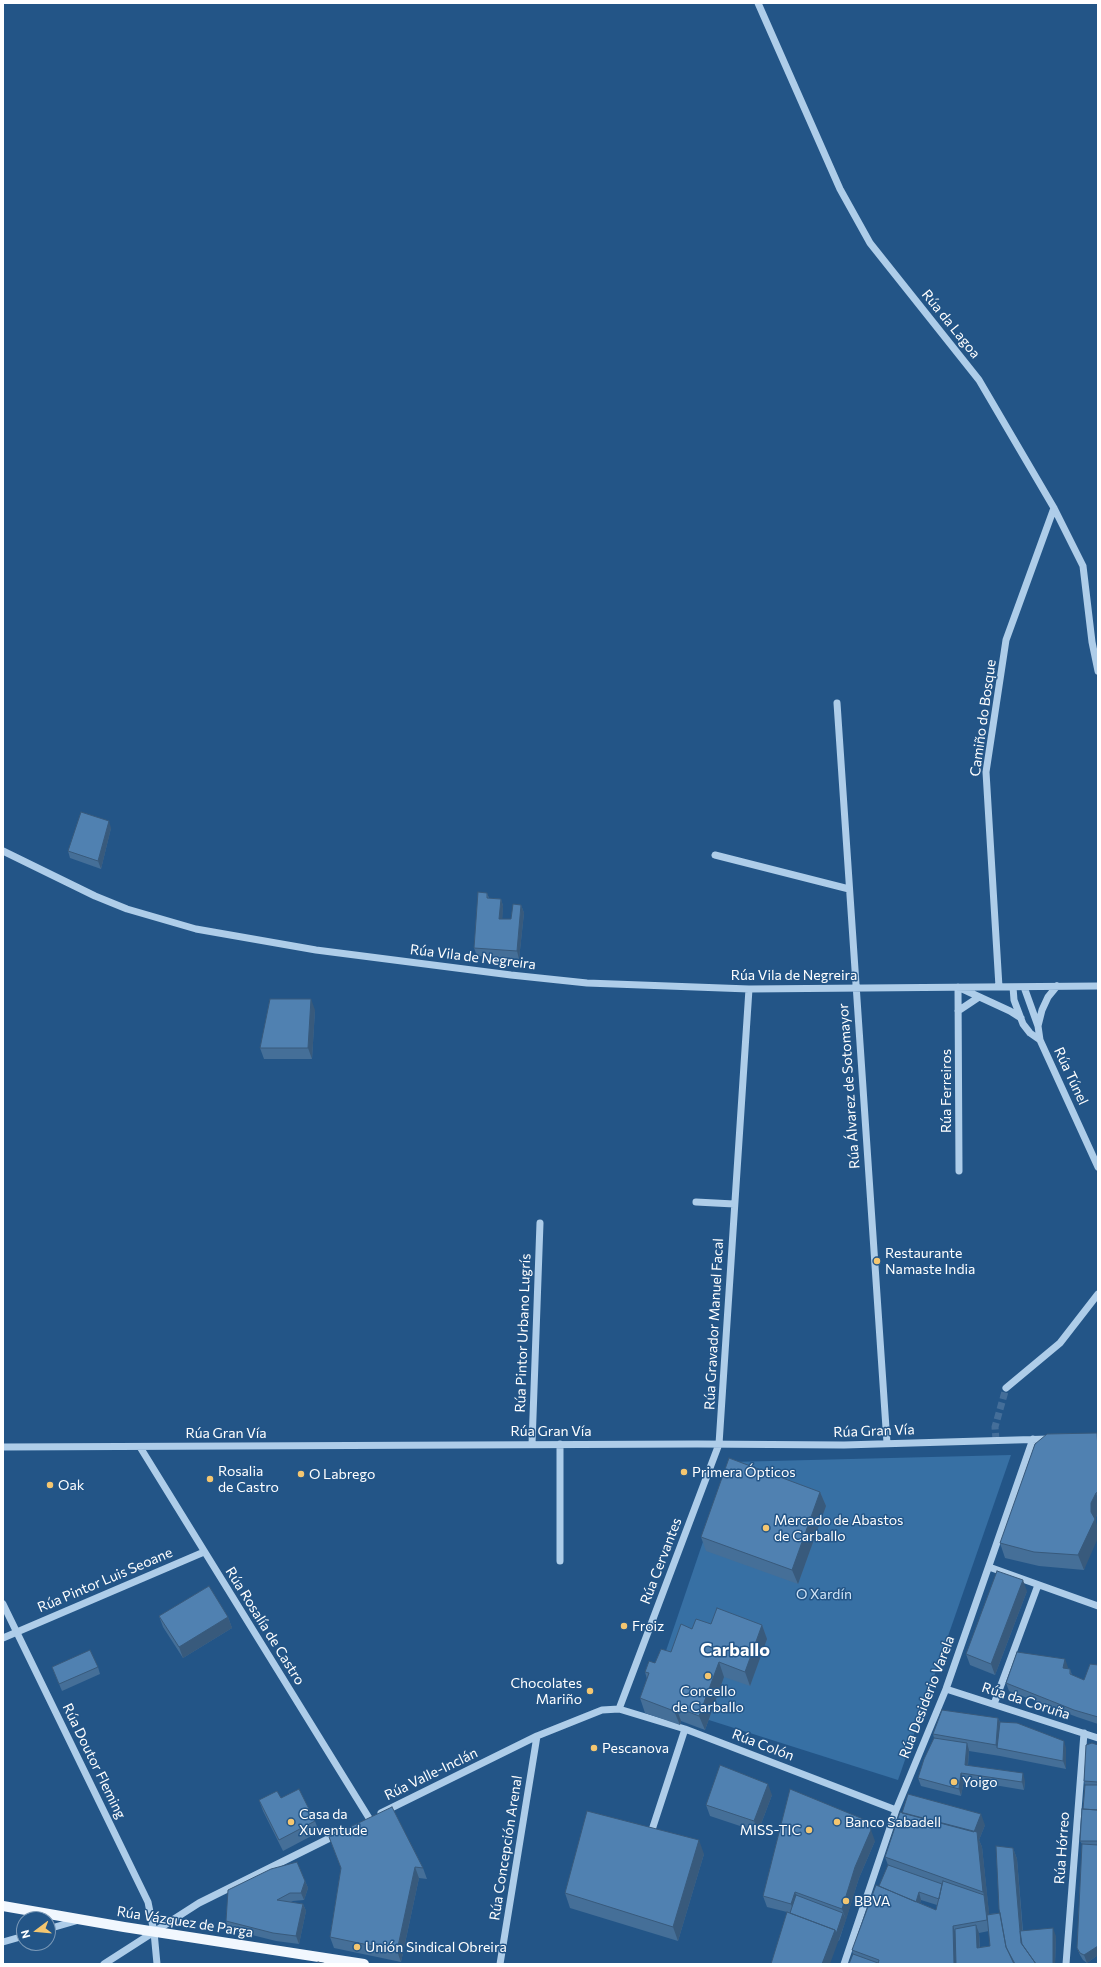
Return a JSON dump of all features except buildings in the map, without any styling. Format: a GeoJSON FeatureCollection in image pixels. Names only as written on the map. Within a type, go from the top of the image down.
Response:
{"type":"FeatureCollection","features":[{"type":"Feature","properties":{"kind":"main road","name":"Rúa Vázquez de Parga"},"geometry":{"type":"LineString","coordinates":[[3,1906],[154,1932],[364,1964]]}},
{"type":"Feature","properties":{"kind":"street","name":"Rúa da Lagoa"},"geometry":{"type":"LineString","coordinates":[[758,3],[840,189],[870,243],[979,380],[1054,508],[1083,566],[1092,642],[1098,670]]}},
{"type":"Feature","properties":{"kind":"street","name":"Camiño do Bosque"},"geometry":{"type":"LineString","coordinates":[[999,987],[986,772],[1006,640],[1054,508]]}},
{"type":"Feature","properties":{"kind":"street","name":"Rúa Álvarez de Sotomayor"},"geometry":{"type":"LineString","coordinates":[[837,703],[887,1443]]}},
{"type":"Feature","properties":{"kind":"street","name":"Rúa Vila de Negreira"},"geometry":{"type":"LineString","coordinates":[[3,851],[75,888],[127,909],[163,921],[226,935],[331,952],[587,983],[749,989],[1098,986]]}},
{"type":"Feature","properties":{"kind":"street"},"geometry":{"type":"LineString","coordinates":[[715,855],[849,889]]}},
{"type":"Feature","properties":{"kind":"street","name":"Rúa Túnel"},"geometry":{"type":"LineString","coordinates":[[1038,1026],[1042,1010],[1048,997],[1057,986]]}},
{"type":"Feature","properties":{"kind":"street","name":"Rúa Vila de Negreira"},"geometry":{"type":"LineString","coordinates":[[958,987],[1021,1018]]}},
{"type":"Feature","properties":{"kind":"street","name":"Rúa Ferreiros"},"geometry":{"type":"LineString","coordinates":[[958,987],[959,1170]]}},
{"type":"Feature","properties":{"kind":"street","name":"Rúa Túnel"},"geometry":{"type":"LineString","coordinates":[[1013,987],[1014,1000],[1021,1018],[1030,1033],[1040,1040]]}},
{"type":"Feature","properties":{"kind":"street","name":"Rúa Túnel"},"geometry":{"type":"LineString","coordinates":[[1024,987],[1038,1026],[1040,1040],[1098,1167]]}},
{"type":"Feature","properties":{"kind":"street","name":"Rúa Gravador Manuel Facal"},"geometry":{"type":"LineString","coordinates":[[719,1444],[749,989]]}},
{"type":"Feature","properties":{"kind":"street"},"geometry":{"type":"LineString","coordinates":[[958,1011],[979,997]]}},
{"type":"Feature","properties":{"kind":"street"},"geometry":{"type":"LineString","coordinates":[[696,1202],[734,1204]]}},
{"type":"Feature","properties":{"kind":"street","name":"Rúa Pintor Urbano Lugrís"},"geometry":{"type":"LineString","coordinates":[[532,1444],[540,1222]]}},
{"type":"Feature","properties":{"kind":"street"},"geometry":{"type":"LineString","coordinates":[[1006,1388],[1060,1343],[1095,1300],[1098,1294]]}},
{"type":"Feature","properties":{"kind":"street","name":"Rúa Desiderio Varela"},"geometry":{"type":"LineString","coordinates":[[844,1964],[896,1810],[946,1689],[1034,1439]]}},
{"type":"Feature","properties":{"kind":"street","name":"Rúa Gran Vía"},"geometry":{"type":"LineString","coordinates":[[3,1447],[532,1444],[844,1445],[1059,1439]]}},
{"type":"Feature","properties":{"kind":"street"},"geometry":{"type":"LineString","coordinates":[[560,1444],[560,1561]]}},
{"type":"Feature","properties":{"kind":"street","name":"Rúa Cervantes"},"geometry":{"type":"LineString","coordinates":[[620,1709],[719,1444]]}},
{"type":"Feature","properties":{"kind":"street","name":"Rúa Rosalía de Castro"},"geometry":{"type":"LineString","coordinates":[[140,1447],[369,1818]]}},
{"type":"Feature","properties":{"kind":"street","name":"Rúa Pintor Luis Seoane"},"geometry":{"type":"LineString","coordinates":[[3,1638],[204,1552]]}},
{"type":"Feature","properties":{"kind":"street"},"geometry":{"type":"LineString","coordinates":[[989,1567],[1098,1606]]}},
{"type":"Feature","properties":{"kind":"street"},"geometry":{"type":"LineString","coordinates":[[994,1704],[1038,1585]]}},
{"type":"Feature","properties":{"kind":"street","name":"Rúa Doutor Fleming"},"geometry":{"type":"LineString","coordinates":[[3,1604],[148,1902],[154,1932],[157,1964]]}},
{"type":"Feature","properties":{"kind":"street","name":"Rúa da Coruña"},"geometry":{"type":"LineString","coordinates":[[946,1689],[1098,1738]]}},
{"type":"Feature","properties":{"kind":"street","name":"Rúa Colón"},"geometry":{"type":"LineString","coordinates":[[620,1709],[685,1729],[896,1810]]}},
{"type":"Feature","properties":{"kind":"street","name":"Rúa Valle-Inclán"},"geometry":{"type":"LineString","coordinates":[[362,1822],[538,1736],[602,1710],[620,1709]]}},
{"type":"Feature","properties":{"kind":"street"},"geometry":{"type":"LineString","coordinates":[[648,1840],[685,1729]]}},
{"type":"Feature","properties":{"kind":"street","name":"Rúa Hórreo"},"geometry":{"type":"LineString","coordinates":[[1066,1964],[1084,1733]]}},
{"type":"Feature","properties":{"kind":"street","name":"Rúa Concepción Arenal"},"geometry":{"type":"LineString","coordinates":[[500,1964],[538,1736]]}},
{"type":"Feature","properties":{"kind":"street"},"geometry":{"type":"LineString","coordinates":[[104,1964],[199,1904],[348,1829]]}},
{"type":"Feature","properties":{"kind":"street"},"geometry":{"type":"LineString","coordinates":[[56,1927],[82,1920]]}},
{"type":"Feature","properties":{"kind":"street"},"geometry":{"type":"LineString","coordinates":[[3,1942],[16,1938]]}},
{"type":"Feature","properties":{"kind":"green space","name":"O Xardín"},"geometry":{"type":"Polygon","coordinates":[[[1011,1455],[898,1780],[649,1701],[730,1462],[1011,1455]]]}},
{"type":"Feature","properties":{"kind":"tunnel"},"geometry":{"type":"LineString","coordinates":[[996,1440],[995,1427],[1006,1388]]}},
{"type":"Feature","properties":{"kind":"place","name":"Restaurante Namaste India"},"geometry":{"type":"Point","coordinates":[877,1261]}},
{"type":"Feature","properties":{"kind":"place","name":"Primera Ópticos"},"geometry":{"type":"Point","coordinates":[684,1472]}},
{"type":"Feature","properties":{"kind":"place","name":"O Labrego"},"geometry":{"type":"Point","coordinates":[301,1474]}},
{"type":"Feature","properties":{"kind":"place","name":"Rosalia de Castro"},"geometry":{"type":"Point","coordinates":[210,1479]}},
{"type":"Feature","properties":{"kind":"place","name":"Oak"},"geometry":{"type":"Point","coordinates":[50,1485]}},
{"type":"Feature","properties":{"kind":"place","name":"Mercado de Abastos de Carballo"},"geometry":{"type":"Point","coordinates":[766,1528]}},
{"type":"Feature","properties":{"kind":"place","name":"Froiz"},"geometry":{"type":"Point","coordinates":[624,1626]}},
{"type":"Feature","properties":{"kind":"place","name":"Concello de Carballo"},"geometry":{"type":"Point","coordinates":[708,1676]}},
{"type":"Feature","properties":{"kind":"place","name":"Chocolates Mariño"},"geometry":{"type":"Point","coordinates":[590,1691]}},
{"type":"Feature","properties":{"kind":"place","name":"Pescanova"},"geometry":{"type":"Point","coordinates":[594,1748]}},
{"type":"Feature","properties":{"kind":"place","name":"Yoigo"},"geometry":{"type":"Point","coordinates":[954,1782]}},
{"type":"Feature","properties":{"kind":"place","name":"Casa da Xuventude"},"geometry":{"type":"Point","coordinates":[291,1822]}},
{"type":"Feature","properties":{"kind":"place","name":"Banco Sabadell"},"geometry":{"type":"Point","coordinates":[837,1822]}},
{"type":"Feature","properties":{"kind":"place","name":"MISS-TIC"},"geometry":{"type":"Point","coordinates":[809,1830]}},
{"type":"Feature","properties":{"kind":"place","name":"BBVA"},"geometry":{"type":"Point","coordinates":[846,1901]}},
{"type":"Feature","properties":{"kind":"place","name":"Unión Sindical Obreira"},"geometry":{"type":"Point","coordinates":[357,1947]}},
{"type":"Feature","properties":{"kind":"district","name":"Carballo"},"geometry":{"type":"Point","coordinates":[735,1650]}}]}
